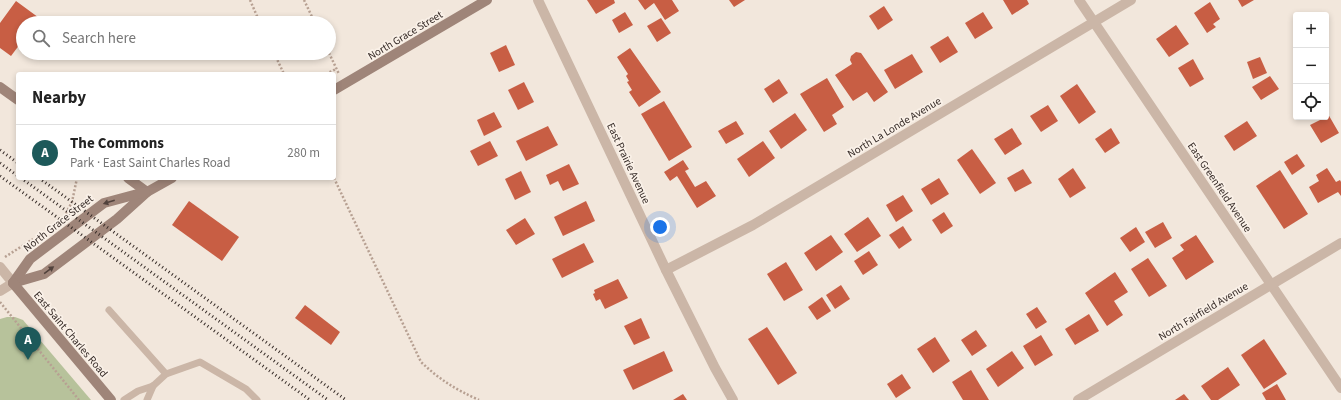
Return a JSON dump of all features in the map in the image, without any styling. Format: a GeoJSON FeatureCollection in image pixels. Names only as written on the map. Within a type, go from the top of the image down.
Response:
{"type":"FeatureCollection","features":[{"type":"Feature","properties":{"kind":"main road","name":"North Grace Street"},"geometry":{"type":"LineString","coordinates":[[336,89],[487,0]]}},
{"type":"Feature","properties":{"kind":"main road"},"geometry":{"type":"LineString","coordinates":[[0,87],[16,99]]}},
{"type":"Feature","properties":{"kind":"main road"},"geometry":{"type":"LineString","coordinates":[[131,180],[147,192]]}},
{"type":"Feature","properties":{"kind":"main road","name":"North Grace Street"},"geometry":{"type":"LineString","coordinates":[[13,283],[44,274],[117,219],[147,192],[168,180]]}},
{"type":"Feature","properties":{"kind":"main road","name":"North Grace Street"},"geometry":{"type":"LineString","coordinates":[[13,283],[30,259],[104,203],[147,192]]}},
{"type":"Feature","properties":{"kind":"main road","name":"East Saint Charles Road"},"geometry":{"type":"LineString","coordinates":[[13,283],[111,400]]}},
{"type":"Feature","properties":{"kind":"street","name":"East Prairie Avenue"},"geometry":{"type":"LineString","coordinates":[[538,0],[666,270],[715,368],[733,400]]}},
{"type":"Feature","properties":{"kind":"street","name":"East Greenfield Avenue"},"geometry":{"type":"LineString","coordinates":[[1078,0],[1341,388]]}},
{"type":"Feature","properties":{"kind":"street","name":"North La Londe Avenue"},"geometry":{"type":"LineString","coordinates":[[666,270],[754,225],[1131,0]]}},
{"type":"Feature","properties":{"kind":"street","name":"North Fairfield Avenue"},"geometry":{"type":"LineString","coordinates":[[1078,400],[1341,243]]}},
{"type":"Feature","properties":{"kind":"street"},"geometry":{"type":"LineString","coordinates":[[0,267],[13,283],[0,291]]}},
{"type":"Feature","properties":{"kind":"lane"},"geometry":{"type":"LineString","coordinates":[[110,310],[166,374]]}},
{"type":"Feature","properties":{"kind":"lane"},"geometry":{"type":"LineString","coordinates":[[147,400],[153,386],[166,374],[200,362],[246,390],[257,400]]}},
{"type":"Feature","properties":{"kind":"lane"},"geometry":{"type":"LineString","coordinates":[[124,400],[138,391],[153,386]]}},
{"type":"Feature","properties":{"kind":"path"},"geometry":{"type":"LineString","coordinates":[[250,0],[257,16]]}},
{"type":"Feature","properties":{"kind":"path"},"geometry":{"type":"LineString","coordinates":[[304,0],[312,16]]}},
{"type":"Feature","properties":{"kind":"path"},"geometry":{"type":"LineString","coordinates":[[277,60],[283,72]]}},
{"type":"Feature","properties":{"kind":"path"},"geometry":{"type":"LineString","coordinates":[[332,60],[344,85]]}},
{"type":"Feature","properties":{"kind":"path"},"geometry":{"type":"LineString","coordinates":[[330,72],[336,69]]}},
{"type":"Feature","properties":{"kind":"path"},"geometry":{"type":"LineString","coordinates":[[62,221],[72,202],[77,180]]}},
{"type":"Feature","properties":{"kind":"path"},"geometry":{"type":"LineString","coordinates":[[335,180],[421,362],[452,388],[480,400]]}},
{"type":"Feature","properties":{"kind":"path"},"geometry":{"type":"LineString","coordinates":[[8,255],[35,238]]}},
{"type":"Feature","properties":{"kind":"path"},"geometry":{"type":"LineString","coordinates":[[0,302],[79,400]]}},
{"type":"Feature","properties":{"kind":"green space"},"geometry":{"type":"Polygon","coordinates":[[[15,317],[23,320],[91,400],[0,400],[0,319],[15,317]]]}},
{"type":"Feature","properties":{"kind":"building"},"geometry":{"type":"Polygon","coordinates":[[[587,0],[614,0],[615,3],[596,14],[587,0]]]}},
{"type":"Feature","properties":{"kind":"building"},"geometry":{"type":"Polygon","coordinates":[[[638,0],[672,0],[679,11],[665,20],[654,3],[645,10],[638,0]]]}},
{"type":"Feature","properties":{"kind":"building"},"geometry":{"type":"Polygon","coordinates":[[[729,0],[745,0],[734,7],[729,0]]]}},
{"type":"Feature","properties":{"kind":"building"},"geometry":{"type":"Polygon","coordinates":[[[1003,0],[1027,0],[1029,4],[1012,15],[1003,0]]]}},
{"type":"Feature","properties":{"kind":"building"},"geometry":{"type":"Polygon","coordinates":[[[1238,0],[1254,0],[1242,7],[1238,0]]]}},
{"type":"Feature","properties":{"kind":"building"},"geometry":{"type":"Polygon","coordinates":[[[16,1],[36,16],[16,16],[16,49],[11,56],[0,48],[0,23],[16,1]]]}},
{"type":"Feature","properties":{"kind":"building"},"geometry":{"type":"Polygon","coordinates":[[[1210,2],[1220,19],[1213,24],[1216,27],[1207,33],[1194,13],[1210,2]]]}},
{"type":"Feature","properties":{"kind":"building"},"geometry":{"type":"Polygon","coordinates":[[[884,6],[893,20],[878,30],[869,16],[884,6]]]}},
{"type":"Feature","properties":{"kind":"building"},"geometry":{"type":"Polygon","coordinates":[[[625,12],[633,25],[619,33],[612,20],[625,12]]]}},
{"type":"Feature","properties":{"kind":"building"},"geometry":{"type":"Polygon","coordinates":[[[983,12],[993,28],[975,39],[965,23],[983,12]]]}},
{"type":"Feature","properties":{"kind":"building"},"geometry":{"type":"Polygon","coordinates":[[[661,18],[671,33],[657,42],[647,26],[661,18]]]}},
{"type":"Feature","properties":{"kind":"building"},"geometry":{"type":"Polygon","coordinates":[[[1176,25],[1189,44],[1169,57],[1156,39],[1176,25]]]}},
{"type":"Feature","properties":{"kind":"building"},"geometry":{"type":"Polygon","coordinates":[[[948,36],[958,52],[940,63],[930,47],[948,36]]]}},
{"type":"Feature","properties":{"kind":"building"},"geometry":{"type":"Polygon","coordinates":[[[506,45],[515,65],[499,72],[490,53],[506,45]]]}},
{"type":"Feature","properties":{"kind":"building"},"geometry":{"type":"Polygon","coordinates":[[[630,48],[661,92],[639,107],[629,92],[632,90],[627,82],[629,81],[626,76],[628,74],[617,57],[630,48]]]}},
{"type":"Feature","properties":{"kind":"building"},"geometry":{"type":"Polygon","coordinates":[[[856,52],[861,53],[888,92],[874,102],[867,92],[853,101],[835,75],[852,64],[850,60],[851,56],[856,52]]]}},
{"type":"Feature","properties":{"kind":"building"},"geometry":{"type":"Polygon","coordinates":[[[912,54],[923,72],[895,89],[884,70],[912,54]]]}},
{"type":"Feature","properties":{"kind":"building"},"geometry":{"type":"Polygon","coordinates":[[[1260,57],[1267,73],[1253,79],[1247,62],[1260,57]]]}},
{"type":"Feature","properties":{"kind":"building"},"geometry":{"type":"Polygon","coordinates":[[[1193,59],[1204,79],[1190,87],[1178,68],[1193,59]]]}},
{"type":"Feature","properties":{"kind":"building"},"geometry":{"type":"Polygon","coordinates":[[[1270,76],[1279,89],[1261,100],[1252,87],[1270,76]]]}},
{"type":"Feature","properties":{"kind":"building"},"geometry":{"type":"Polygon","coordinates":[[[827,78],[844,107],[832,115],[837,124],[824,132],[800,94],[827,78]]]}},
{"type":"Feature","properties":{"kind":"building"},"geometry":{"type":"Polygon","coordinates":[[[779,79],[788,93],[773,103],[764,89],[779,79]]]}},
{"type":"Feature","properties":{"kind":"building"},"geometry":{"type":"Polygon","coordinates":[[[524,82],[534,102],[518,110],[508,90],[524,82]]]}},
{"type":"Feature","properties":{"kind":"building"},"geometry":{"type":"Polygon","coordinates":[[[1077,84],[1096,112],[1079,124],[1060,96],[1077,84]]]}},
{"type":"Feature","properties":{"kind":"building"},"geometry":{"type":"Polygon","coordinates":[[[664,101],[692,147],[669,161],[641,114],[664,101]]]}},
{"type":"Feature","properties":{"kind":"building"},"geometry":{"type":"Polygon","coordinates":[[[1048,105],[1058,121],[1041,132],[1030,116],[1048,105]]]}},
{"type":"Feature","properties":{"kind":"building"},"geometry":{"type":"Polygon","coordinates":[[[494,112],[502,127],[484,136],[477,120],[494,112]]]}},
{"type":"Feature","properties":{"kind":"building"},"geometry":{"type":"Polygon","coordinates":[[[795,113],[807,130],[781,149],[769,131],[795,113]]]}},
{"type":"Feature","properties":{"kind":"building"},"geometry":{"type":"Polygon","coordinates":[[[1329,116],[1339,133],[1321,143],[1310,125],[1320,120],[1329,120],[1329,116]]]}},
{"type":"Feature","properties":{"kind":"building"},"geometry":{"type":"Polygon","coordinates":[[[736,121],[744,134],[726,144],[718,131],[736,121]]]}},
{"type":"Feature","properties":{"kind":"building"},"geometry":{"type":"Polygon","coordinates":[[[1247,121],[1257,136],[1234,151],[1224,136],[1247,121]]]}},
{"type":"Feature","properties":{"kind":"building"},"geometry":{"type":"Polygon","coordinates":[[[548,126],[558,145],[526,161],[516,141],[548,126]]]}},
{"type":"Feature","properties":{"kind":"building"},"geometry":{"type":"Polygon","coordinates":[[[1012,128],[1022,144],[1005,155],[994,139],[1012,128]]]}},
{"type":"Feature","properties":{"kind":"building"},"geometry":{"type":"Polygon","coordinates":[[[1111,128],[1120,143],[1105,153],[1095,139],[1111,128]]]}},
{"type":"Feature","properties":{"kind":"building"},"geometry":{"type":"Polygon","coordinates":[[[490,141],[498,156],[478,166],[470,151],[490,141]]]}},
{"type":"Feature","properties":{"kind":"building"},"geometry":{"type":"Polygon","coordinates":[[[763,141],[775,158],[749,177],[737,159],[763,141]]]}},
{"type":"Feature","properties":{"kind":"building"},"geometry":{"type":"Polygon","coordinates":[[[972,149],[996,183],[980,194],[957,160],[972,149]]]}},
{"type":"Feature","properties":{"kind":"building"},"geometry":{"type":"Polygon","coordinates":[[[1297,154],[1305,166],[1292,175],[1284,162],[1297,154]]]}},
{"type":"Feature","properties":{"kind":"building"},"geometry":{"type":"Polygon","coordinates":[[[683,160],[689,169],[685,171],[695,187],[706,181],[716,196],[697,208],[677,176],[670,181],[664,172],[683,160]]]}},
{"type":"Feature","properties":{"kind":"building"},"geometry":{"type":"Polygon","coordinates":[[[569,164],[579,184],[563,191],[558,181],[550,185],[546,175],[569,164]]]}},
{"type":"Feature","properties":{"kind":"building"},"geometry":{"type":"Polygon","coordinates":[[[1073,168],[1086,188],[1070,198],[1058,179],[1073,168]]]}},
{"type":"Feature","properties":{"kind":"building"},"geometry":{"type":"Polygon","coordinates":[[[1327,168],[1336,182],[1340,180],[1341,182],[1341,196],[1338,192],[1318,203],[1309,187],[1319,181],[1316,175],[1327,168]]]}},
{"type":"Feature","properties":{"kind":"building"},"geometry":{"type":"Polygon","coordinates":[[[1023,169],[1032,183],[1015,192],[1007,178],[1023,169]]]}},
{"type":"Feature","properties":{"kind":"building"},"geometry":{"type":"Polygon","coordinates":[[[1280,170],[1308,214],[1284,229],[1256,186],[1280,170]]]}},
{"type":"Feature","properties":{"kind":"building"},"geometry":{"type":"Polygon","coordinates":[[[521,171],[531,192],[515,200],[505,179],[521,171]]]}},
{"type":"Feature","properties":{"kind":"building"},"geometry":{"type":"Polygon","coordinates":[[[939,178],[949,194],[931,205],[921,189],[939,178]]]}},
{"type":"Feature","properties":{"kind":"building"},"geometry":{"type":"Polygon","coordinates":[[[903,195],[913,211],[896,222],[886,205],[903,195]]]}},
{"type":"Feature","properties":{"kind":"building"},"geometry":{"type":"Polygon","coordinates":[[[189,201],[239,237],[222,261],[172,225],[189,201]]]}},
{"type":"Feature","properties":{"kind":"building"},"geometry":{"type":"Polygon","coordinates":[[[586,201],[595,221],[563,236],[554,217],[586,201]]]}},
{"type":"Feature","properties":{"kind":"building"},"geometry":{"type":"Polygon","coordinates":[[[944,212],[953,226],[941,234],[932,220],[944,212]]]}},
{"type":"Feature","properties":{"kind":"building"},"geometry":{"type":"Polygon","coordinates":[[[868,217],[881,236],[857,252],[844,234],[868,217]]]}},
{"type":"Feature","properties":{"kind":"building"},"geometry":{"type":"Polygon","coordinates":[[[525,218],[535,234],[516,245],[506,230],[525,218]]]}},
{"type":"Feature","properties":{"kind":"building"},"geometry":{"type":"Polygon","coordinates":[[[1163,222],[1172,238],[1155,248],[1145,232],[1163,222]]]}},
{"type":"Feature","properties":{"kind":"building"},"geometry":{"type":"Polygon","coordinates":[[[903,226],[912,240],[899,249],[889,235],[903,226]]]}},
{"type":"Feature","properties":{"kind":"building"},"geometry":{"type":"Polygon","coordinates":[[[1136,227],[1145,242],[1130,252],[1120,238],[1136,227]]]}},
{"type":"Feature","properties":{"kind":"building"},"geometry":{"type":"Polygon","coordinates":[[[831,235],[843,252],[816,271],[804,253],[831,235]]]}},
{"type":"Feature","properties":{"kind":"building"},"geometry":{"type":"Polygon","coordinates":[[[1196,235],[1214,262],[1186,280],[1172,258],[1184,250],[1180,245],[1196,235]]]}},
{"type":"Feature","properties":{"kind":"building"},"geometry":{"type":"Polygon","coordinates":[[[584,243],[594,262],[562,278],[552,259],[584,243]]]}},
{"type":"Feature","properties":{"kind":"building"},"geometry":{"type":"Polygon","coordinates":[[[869,251],[878,265],[863,275],[854,261],[869,251]]]}},
{"type":"Feature","properties":{"kind":"building"},"geometry":{"type":"Polygon","coordinates":[[[1148,258],[1167,286],[1149,297],[1131,269],[1148,258]]]}},
{"type":"Feature","properties":{"kind":"building"},"geometry":{"type":"Polygon","coordinates":[[[786,262],[803,290],[784,301],[767,274],[786,262]]]}},
{"type":"Feature","properties":{"kind":"building"},"geometry":{"type":"Polygon","coordinates":[[[1115,272],[1128,292],[1114,301],[1123,315],[1107,326],[1085,293],[1115,272]]]}},
{"type":"Feature","properties":{"kind":"building"},"geometry":{"type":"Polygon","coordinates":[[[618,279],[628,298],[605,309],[600,299],[596,301],[593,294],[595,293],[594,290],[618,279]]]}},
{"type":"Feature","properties":{"kind":"building"},"geometry":{"type":"Polygon","coordinates":[[[841,285],[850,299],[835,309],[826,295],[841,285]]]}},
{"type":"Feature","properties":{"kind":"building"},"geometry":{"type":"Polygon","coordinates":[[[822,297],[831,311],[817,320],[808,307],[822,297]]]}},
{"type":"Feature","properties":{"kind":"building"},"geometry":{"type":"Polygon","coordinates":[[[305,305],[340,332],[331,345],[295,318],[305,305]]]}},
{"type":"Feature","properties":{"kind":"building"},"geometry":{"type":"Polygon","coordinates":[[[1037,307],[1047,322],[1036,329],[1026,314],[1037,307]]]}},
{"type":"Feature","properties":{"kind":"building"},"geometry":{"type":"Polygon","coordinates":[[[1089,314],[1099,331],[1075,345],[1065,329],[1089,314]]]}},
{"type":"Feature","properties":{"kind":"building"},"geometry":{"type":"Polygon","coordinates":[[[641,318],[650,338],[634,345],[624,326],[641,318]]]}},
{"type":"Feature","properties":{"kind":"building"},"geometry":{"type":"Polygon","coordinates":[[[767,327],[797,373],[778,385],[748,339],[767,327]]]}},
{"type":"Feature","properties":{"kind":"building"},"geometry":{"type":"Polygon","coordinates":[[[976,330],[987,346],[972,356],[961,340],[976,330]]]}},
{"type":"Feature","properties":{"kind":"building"},"geometry":{"type":"Polygon","coordinates":[[[1041,335],[1053,355],[1035,366],[1023,346],[1041,335]]]}},
{"type":"Feature","properties":{"kind":"building"},"geometry":{"type":"Polygon","coordinates":[[[935,337],[950,361],[933,373],[917,349],[935,337]]]}},
{"type":"Feature","properties":{"kind":"building"},"geometry":{"type":"Polygon","coordinates":[[[1264,339],[1287,374],[1264,389],[1241,355],[1264,339]]]}},
{"type":"Feature","properties":{"kind":"building"},"geometry":{"type":"Polygon","coordinates":[[[664,351],[673,371],[633,390],[623,370],[664,351]]]}},
{"type":"Feature","properties":{"kind":"building"},"geometry":{"type":"Polygon","coordinates":[[[1012,351],[1024,368],[998,387],[986,369],[1012,351]]]}},
{"type":"Feature","properties":{"kind":"building"},"geometry":{"type":"Polygon","coordinates":[[[1228,367],[1240,385],[1218,400],[1211,400],[1201,386],[1228,367]]]}},
{"type":"Feature","properties":{"kind":"building"},"geometry":{"type":"Polygon","coordinates":[[[971,370],[989,400],[963,400],[952,382],[971,370]]]}},
{"type":"Feature","properties":{"kind":"building"},"geometry":{"type":"Polygon","coordinates":[[[902,374],[911,388],[896,398],[887,384],[902,374]]]}},
{"type":"Feature","properties":{"kind":"building"},"geometry":{"type":"Polygon","coordinates":[[[1277,384],[1286,400],[1266,400],[1262,393],[1277,384]]]}},
{"type":"Feature","properties":{"kind":"building"},"geometry":{"type":"Polygon","coordinates":[[[683,394],[687,400],[673,400],[683,394]]]}},
{"type":"Feature","properties":{"kind":"building"},"geometry":{"type":"Polygon","coordinates":[[[1184,394],[1189,400],[1175,400],[1184,394]]]}},
{"type":"Feature","properties":{"kind":"railway"},"geometry":{"type":"LineString","coordinates":[[0,150],[16,162]]}},
{"type":"Feature","properties":{"kind":"railway"},"geometry":{"type":"LineString","coordinates":[[0,163],[16,175]]}},
{"type":"Feature","properties":{"kind":"railway"},"geometry":{"type":"LineString","coordinates":[[0,176],[310,400]]}},
{"type":"Feature","properties":{"kind":"railway"},"geometry":{"type":"LineString","coordinates":[[24,180],[328,400]]}},
{"type":"Feature","properties":{"kind":"railway"},"geometry":{"type":"LineString","coordinates":[[42,180],[346,400]]}},
{"type":"Feature","properties":{"kind":"place","name":"The Commons"},"geometry":{"type":"Point","coordinates":[28,360]}}]}
